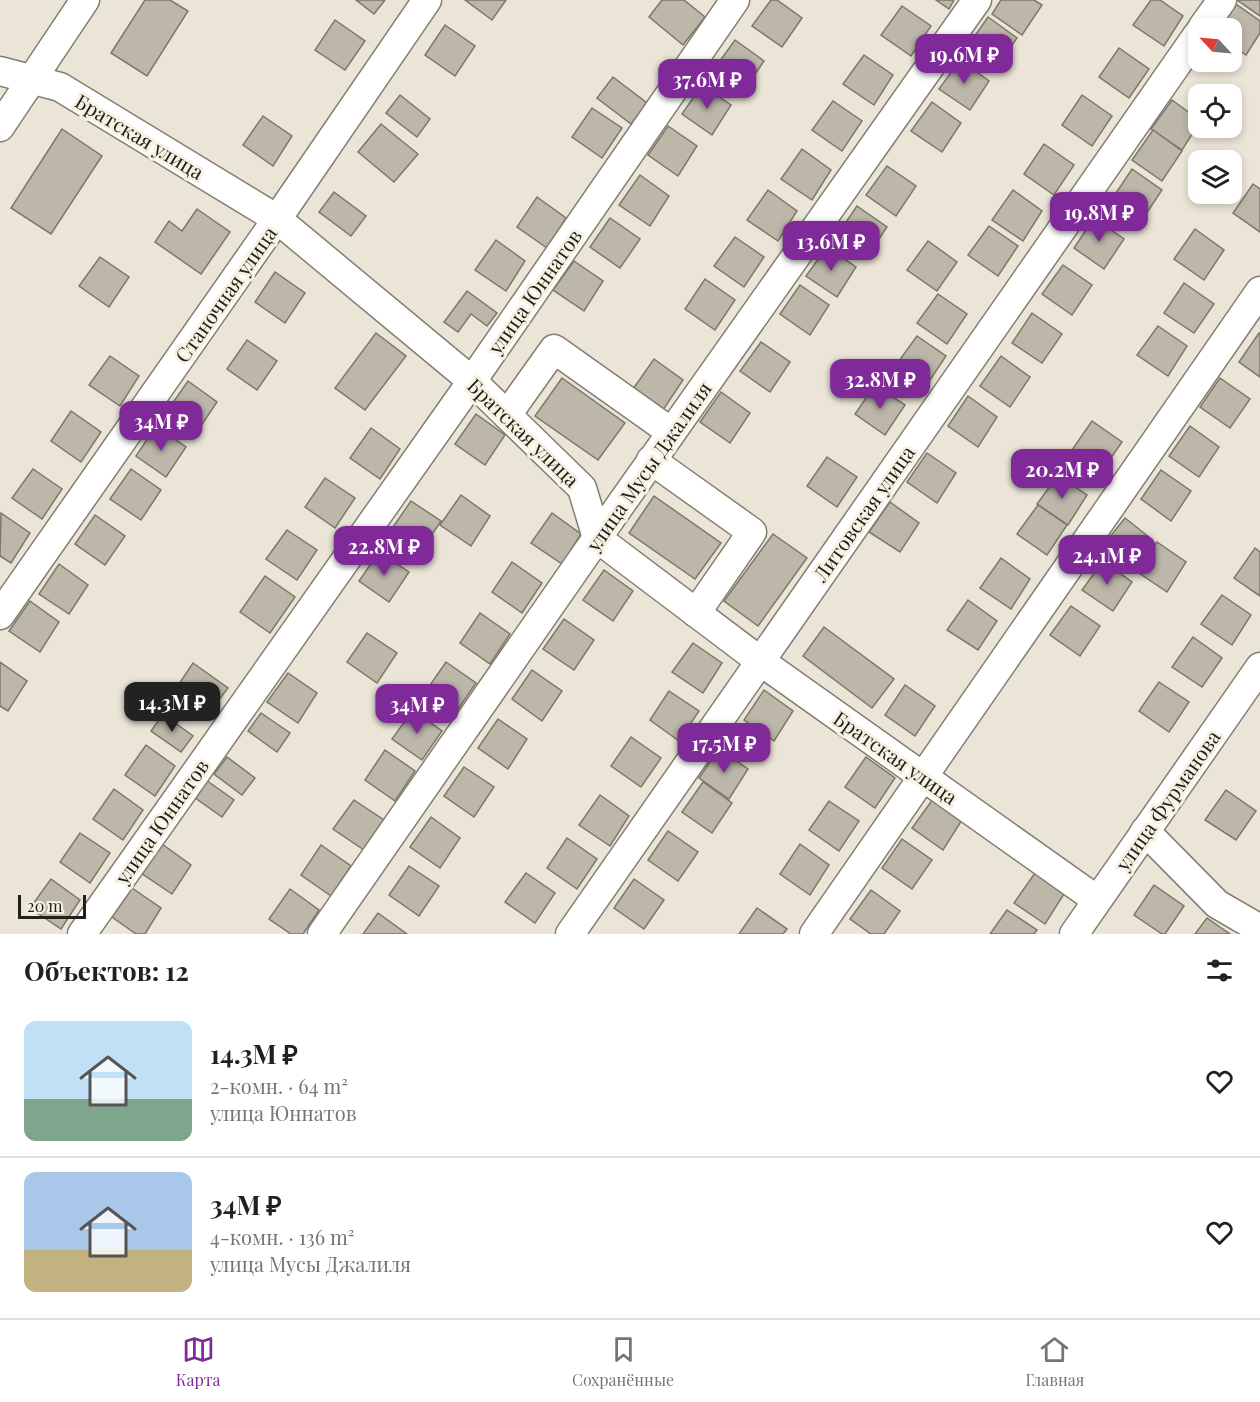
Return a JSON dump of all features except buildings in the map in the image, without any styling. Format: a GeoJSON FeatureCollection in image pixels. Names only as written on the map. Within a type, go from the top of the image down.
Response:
{"type":"FeatureCollection","features":[{"type":"Feature","properties":{"kind":"street"},"geometry":{"type":"LineString","coordinates":[[0,128],[85,0]]}},
{"type":"Feature","properties":{"kind":"street","name":"Станочная улица"},"geometry":{"type":"LineString","coordinates":[[0,615],[427,0]]}},
{"type":"Feature","properties":{"kind":"street","name":"улица Юннатов"},"geometry":{"type":"LineString","coordinates":[[82,934],[472,381],[735,0]]}},
{"type":"Feature","properties":{"kind":"street","name":"улица Мусы Джалиля"},"geometry":{"type":"LineString","coordinates":[[322,934],[651,460],[976,0]]}},
{"type":"Feature","properties":{"kind":"street"},"geometry":{"type":"LineString","coordinates":[[1209,18],[1222,0]]}},
{"type":"Feature","properties":{"kind":"street","name":"Литовская улица"},"geometry":{"type":"LineString","coordinates":[[570,934],[1188,47]]}},
{"type":"Feature","properties":{"kind":"street","name":"Братская улица"},"geometry":{"type":"LineString","coordinates":[[0,70],[60,87],[277,219],[472,381],[582,488],[597,538],[760,661],[1097,900]]}},
{"type":"Feature","properties":{"kind":"street"},"geometry":{"type":"LineString","coordinates":[[814,934],[1260,291]]}},
{"type":"Feature","properties":{"kind":"street"},"geometry":{"type":"LineString","coordinates":[[507,415],[554,349],[671,432]]}},
{"type":"Feature","properties":{"kind":"street"},"geometry":{"type":"LineString","coordinates":[[651,460],[752,532],[696,613]]}},
{"type":"Feature","properties":{"kind":"street","name":"улица Фурманова"},"geometry":{"type":"LineString","coordinates":[[1074,934],[1260,667]]}},
{"type":"Feature","properties":{"kind":"street"},"geometry":{"type":"LineString","coordinates":[[1145,831],[1217,904],[1260,929]]}}]}
